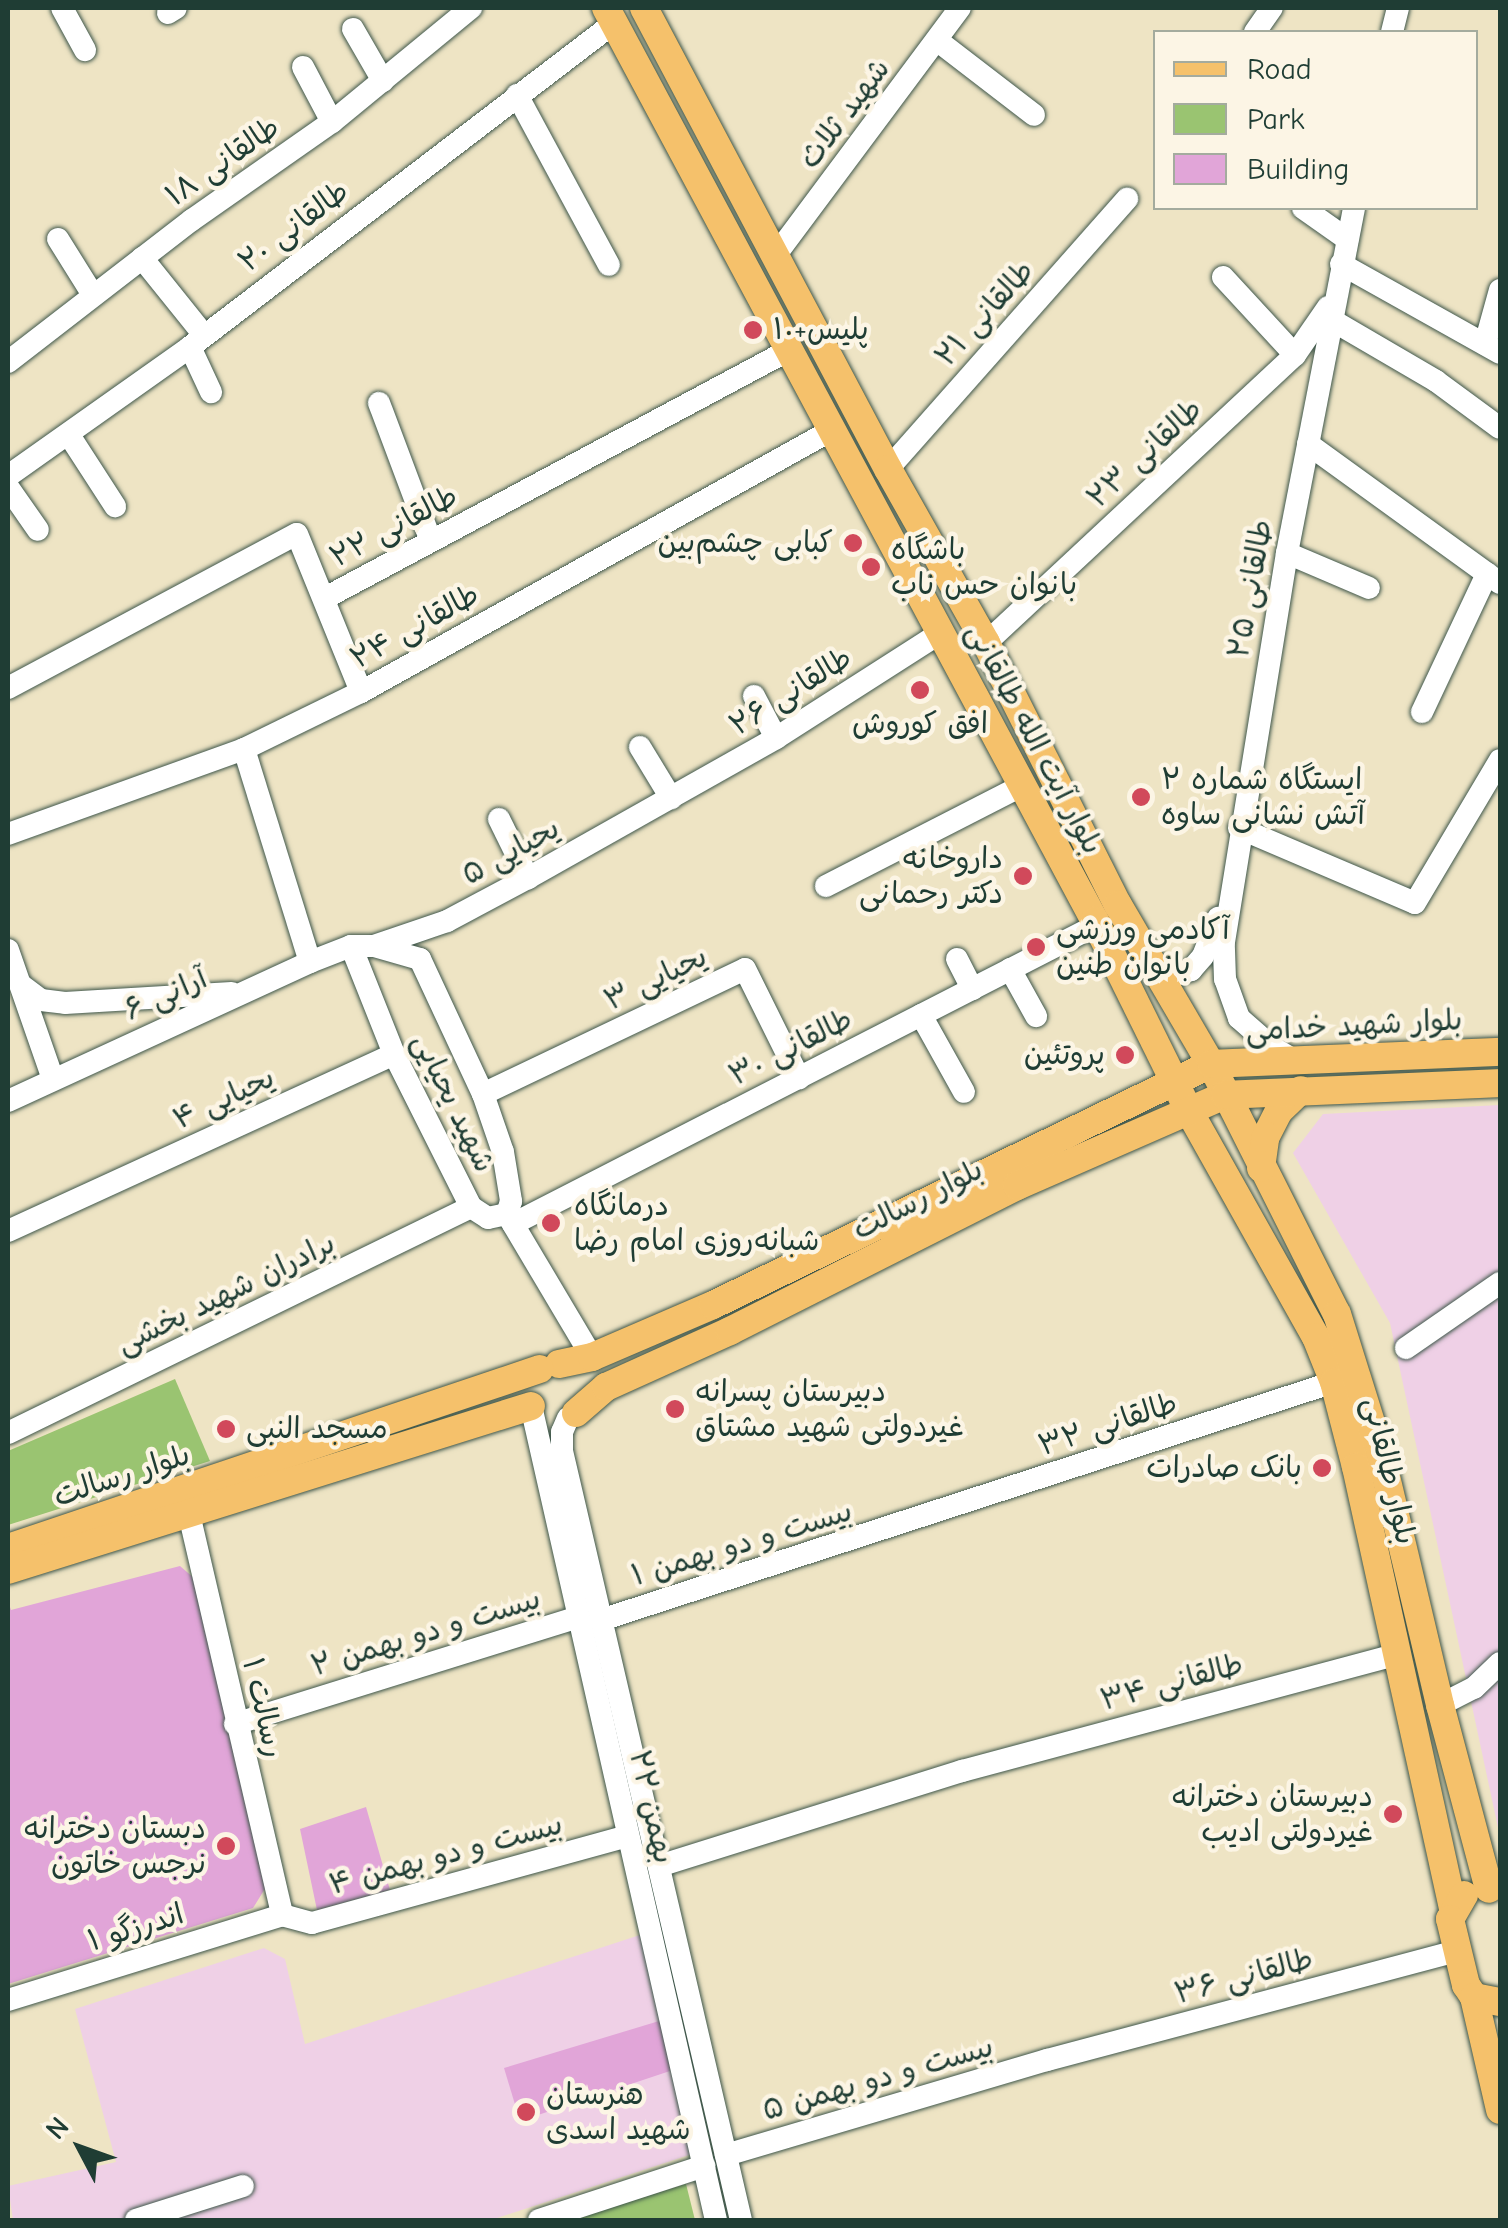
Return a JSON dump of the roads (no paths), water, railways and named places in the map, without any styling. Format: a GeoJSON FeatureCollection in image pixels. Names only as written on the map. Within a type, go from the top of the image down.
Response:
{"type":"FeatureCollection","features":[{"type":"Feature","properties":{"kind":"main road","name":"بلوار آیت الله طالقانی"},"geometry":{"type":"LineString","coordinates":[[644,8],[888,469],[986,643],[1072,848],[1097,925],[1174,1081]]}},
{"type":"Feature","properties":{"kind":"main road","name":"بلوار آیت الله طالقانی"},"geometry":{"type":"LineString","coordinates":[[610,15],[1023,785],[1158,967],[1210,1064]]}},
{"type":"Feature","properties":{"kind":"main road"},"geometry":{"type":"LineString","coordinates":[[749,272],[775,256]]}},
{"type":"Feature","properties":{"kind":"main road","name":"بلوار شهید خدامی"},"geometry":{"type":"LineString","coordinates":[[1210,1064],[1500,1052]]}},
{"type":"Feature","properties":{"kind":"main road","name":"بلوار رسالت"},"geometry":{"type":"LineString","coordinates":[[8,1548],[550,1366],[592,1357],[713,1306],[1210,1064]]}},
{"type":"Feature","properties":{"kind":"main road","name":"بلوار طالقانی"},"geometry":{"type":"LineString","coordinates":[[1210,1064],[1337,1314],[1354,1358],[1440,1705],[1495,1892]]}},
{"type":"Feature","properties":{"kind":"main road","name":"بلوار طالقانی"},"geometry":{"type":"LineString","coordinates":[[1174,1081],[1316,1337],[1334,1382],[1454,1908],[1450,1919],[1456,1951],[1487,1999]]}},
{"type":"Feature","properties":{"kind":"main road","name":"بلوار شهید خدامی"},"geometry":{"type":"LineString","coordinates":[[1225,1095],[1500,1082]]}},
{"type":"Feature","properties":{"kind":"main road"},"geometry":{"type":"LineString","coordinates":[[1260,1168],[1264,1138],[1278,1111],[1301,1090]]}},
{"type":"Feature","properties":{"kind":"main road","name":"بلوار رسالت"},"geometry":{"type":"LineString","coordinates":[[572,1415],[606,1387],[730,1332],[1017,1186],[1225,1095]]}},
{"type":"Feature","properties":{"kind":"main road"},"geometry":{"type":"LineString","coordinates":[[550,1366],[576,1371],[584,1387],[572,1415],[551,1420],[531,1406],[528,1390],[550,1366]]}},
{"type":"Feature","properties":{"kind":"main road","name":"بلوار رسالت"},"geometry":{"type":"LineString","coordinates":[[8,1570],[531,1406]]}},
{"type":"Feature","properties":{"kind":"main road"},"geometry":{"type":"LineString","coordinates":[[1454,1908],[1464,1894],[1495,1892]]}},
{"type":"Feature","properties":{"kind":"main road"},"geometry":{"type":"LineString","coordinates":[[1487,1999],[1500,2110]]}},
{"type":"Feature","properties":{"kind":"street"},"geometry":{"type":"LineString","coordinates":[[62,8],[85,50]]}},
{"type":"Feature","properties":{"kind":"street","name":"طالقانی ۱۸"},"geometry":{"type":"LineString","coordinates":[[8,362],[93,294],[332,122],[471,8]]}},
{"type":"Feature","properties":{"kind":"street","name":"شهید ثلاث"},"geometry":{"type":"LineString","coordinates":[[775,256],[960,8]]}},
{"type":"Feature","properties":{"kind":"street"},"geometry":{"type":"LineString","coordinates":[[1256,30],[1271,8]]}},
{"type":"Feature","properties":{"kind":"street","name":"طالقانی ۲۰"},"geometry":{"type":"LineString","coordinates":[[8,476],[196,340],[517,95],[610,15]]}},
{"type":"Feature","properties":{"kind":"street"},"geometry":{"type":"LineString","coordinates":[[353,29],[382,80]]}},
{"type":"Feature","properties":{"kind":"street"},"geometry":{"type":"LineString","coordinates":[[938,42],[1034,115]]}},
{"type":"Feature","properties":{"kind":"street"},"geometry":{"type":"LineString","coordinates":[[303,67],[332,122]]}},
{"type":"Feature","properties":{"kind":"street"},"geometry":{"type":"LineString","coordinates":[[517,95],[609,266]]}},
{"type":"Feature","properties":{"kind":"street","name":"طالقانی ۲۱"},"geometry":{"type":"LineString","coordinates":[[888,469],[1127,200]]}},
{"type":"Feature","properties":{"kind":"street"},"geometry":{"type":"LineString","coordinates":[[1306,210],[1347,239]]}},
{"type":"Feature","properties":{"kind":"street","name":"طالقانی ۲۵"},"geometry":{"type":"LineString","coordinates":[[1229,891],[1287,553],[1354,210]]}},
{"type":"Feature","properties":{"kind":"street"},"geometry":{"type":"LineString","coordinates":[[58,240],[93,294]]}},
{"type":"Feature","properties":{"kind":"street"},"geometry":{"type":"LineString","coordinates":[[142,258],[196,340],[211,392]]}},
{"type":"Feature","properties":{"kind":"street"},"geometry":{"type":"LineString","coordinates":[[1341,264],[1493,349],[1500,290]]}},
{"type":"Feature","properties":{"kind":"street"},"geometry":{"type":"LineString","coordinates":[[1223,277],[1295,355]]}},
{"type":"Feature","properties":{"kind":"street"},"geometry":{"type":"LineString","coordinates":[[1332,309],[1500,428]]}},
{"type":"Feature","properties":{"kind":"street","name":"طالقانی ۲۳"},"geometry":{"type":"LineString","coordinates":[[986,643],[1295,355],[1332,309]]}},
{"type":"Feature","properties":{"kind":"street","name":"طالقانی ۲۲"},"geometry":{"type":"LineString","coordinates":[[8,688],[297,534],[324,598],[789,350]]}},
{"type":"Feature","properties":{"kind":"street"},"geometry":{"type":"LineString","coordinates":[[379,403],[431,541]]}},
{"type":"Feature","properties":{"kind":"street","name":"طالقانی ۲۴"},"geometry":{"type":"LineString","coordinates":[[8,834],[244,749],[362,692],[832,430]]}},
{"type":"Feature","properties":{"kind":"street"},"geometry":{"type":"LineString","coordinates":[[68,435],[115,506]]}},
{"type":"Feature","properties":{"kind":"street"},"geometry":{"type":"LineString","coordinates":[[1308,444],[1494,578],[1422,712]]}},
{"type":"Feature","properties":{"kind":"street"},"geometry":{"type":"LineString","coordinates":[[8,487],[38,530]]}},
{"type":"Feature","properties":{"kind":"street"},"geometry":{"type":"LineString","coordinates":[[1287,553],[1369,588]]}},
{"type":"Feature","properties":{"kind":"street"},"geometry":{"type":"LineString","coordinates":[[324,598],[362,692]]}},
{"type":"Feature","properties":{"kind":"street","name":"طالقانی ۲۶"},"geometry":{"type":"LineString","coordinates":[[671,798],[776,738],[940,633]]}},
{"type":"Feature","properties":{"kind":"street"},"geometry":{"type":"LineString","coordinates":[[754,696],[776,738]]}},
{"type":"Feature","properties":{"kind":"street"},"geometry":{"type":"LineString","coordinates":[[640,747],[671,798]]}},
{"type":"Feature","properties":{"kind":"street"},"geometry":{"type":"LineString","coordinates":[[244,749],[310,962]]}},
{"type":"Feature","properties":{"kind":"street"},"geometry":{"type":"LineString","coordinates":[[1239,828],[1415,903],[1500,760]]}},
{"type":"Feature","properties":{"kind":"street"},"geometry":{"type":"LineString","coordinates":[[826,886],[1023,785]]}},
{"type":"Feature","properties":{"kind":"street","name":"یحیایی ۵"},"geometry":{"type":"LineString","coordinates":[[362,946],[447,921],[671,798]]}},
{"type":"Feature","properties":{"kind":"street"},"geometry":{"type":"LineString","coordinates":[[499,819],[528,878]]}},
{"type":"Feature","properties":{"kind":"street"},"geometry":{"type":"LineString","coordinates":[[1158,967],[1178,974],[1191,970],[1203,956],[1229,891]]}},
{"type":"Feature","properties":{"kind":"street"},"geometry":{"type":"LineString","coordinates":[[1229,891],[1222,960],[1232,1004],[1249,1028],[1296,1062]]}},
{"type":"Feature","properties":{"kind":"street"},"geometry":{"type":"LineString","coordinates":[[420,959],[447,921]]}},
{"type":"Feature","properties":{"kind":"street","name":"طالقانی ۳۰"},"geometry":{"type":"LineString","coordinates":[[510,1219],[799,1078],[1097,925]]}},
{"type":"Feature","properties":{"kind":"street"},"geometry":{"type":"LineString","coordinates":[[362,946],[420,959]]}},
{"type":"Feature","properties":{"kind":"street","name":"آرانی ۶"},"geometry":{"type":"LineString","coordinates":[[8,1100],[310,962],[362,946]]}},
{"type":"Feature","properties":{"kind":"street","name":"شهید یحیایی"},"geometry":{"type":"LineString","coordinates":[[362,946],[394,1054],[471,1208],[488,1218],[510,1219]]}},
{"type":"Feature","properties":{"kind":"street"},"geometry":{"type":"LineString","coordinates":[[8,950],[53,1079]]}},
{"type":"Feature","properties":{"kind":"street"},"geometry":{"type":"LineString","coordinates":[[420,959],[483,1094],[504,1152],[510,1219],[592,1357]]}},
{"type":"Feature","properties":{"kind":"street"},"geometry":{"type":"LineString","coordinates":[[957,959],[972,989]]}},
{"type":"Feature","properties":{"kind":"street","name":"یحیایی ۳"},"geometry":{"type":"LineString","coordinates":[[483,1094],[745,969],[799,1078]]}},
{"type":"Feature","properties":{"kind":"street"},"geometry":{"type":"LineString","coordinates":[[1010,969],[1036,1016]]}},
{"type":"Feature","properties":{"kind":"street"},"geometry":{"type":"LineString","coordinates":[[20,985],[41,1000],[65,1003],[245,992]]}},
{"type":"Feature","properties":{"kind":"street"},"geometry":{"type":"LineString","coordinates":[[922,1015],[964,1092]]}},
{"type":"Feature","properties":{"kind":"street","name":"یحیایی ۴"},"geometry":{"type":"LineString","coordinates":[[8,1232],[394,1054]]}},
{"type":"Feature","properties":{"kind":"street","name":"برادران شهید بخشی"},"geometry":{"type":"LineString","coordinates":[[8,1433],[471,1208]]}},
{"type":"Feature","properties":{"kind":"street"},"geometry":{"type":"LineString","coordinates":[[1406,1348],[1500,1283]]}},
{"type":"Feature","properties":{"kind":"street","name":"طالقانی ۳۲"},"geometry":{"type":"LineString","coordinates":[[901,1525],[1334,1382]]}},
{"type":"Feature","properties":{"kind":"street","name":"۲۲ بهمن"},"geometry":{"type":"LineString","coordinates":[[531,1406],[658,1866],[741,2220]]}},
{"type":"Feature","properties":{"kind":"street","name":"۲۲ بهمن"},"geometry":{"type":"LineString","coordinates":[[572,1415],[562,1432],[562,1450],[627,1836],[716,2220]]}},
{"type":"Feature","properties":{"kind":"street","name":"رسالت ۱"},"geometry":{"type":"LineString","coordinates":[[188,1514],[282,1914]]}},
{"type":"Feature","properties":{"kind":"street","name":"بیست و دو بهمن ۱"},"geometry":{"type":"LineString","coordinates":[[589,1618],[901,1525]]}},
{"type":"Feature","properties":{"kind":"street","name":"بیست و دو بهمن ۲"},"geometry":{"type":"LineString","coordinates":[[235,1724],[589,1618]]}},
{"type":"Feature","properties":{"kind":"street","name":"طالقانی ۳۴"},"geometry":{"type":"LineString","coordinates":[[658,1866],[962,1771],[1398,1654]]}},
{"type":"Feature","properties":{"kind":"street"},"geometry":{"type":"LineString","coordinates":[[1440,1705],[1474,1688],[1500,1664]]}},
{"type":"Feature","properties":{"kind":"street","name":"بیست و دو بهمن ۴"},"geometry":{"type":"LineString","coordinates":[[282,1914],[294,1922],[312,1923],[627,1836]]}},
{"type":"Feature","properties":{"kind":"street","name":"اندرزگو ۱"},"geometry":{"type":"LineString","coordinates":[[8,2000],[282,1914]]}},
{"type":"Feature","properties":{"kind":"street","name":"طالقانی ۳۶"},"geometry":{"type":"LineString","coordinates":[[1046,2060],[1456,1951]]}},
{"type":"Feature","properties":{"kind":"street","name":"بیست و دو بهمن ۵"},"geometry":{"type":"LineString","coordinates":[[726,2155],[1046,2060]]}},
{"type":"Feature","properties":{"kind":"street"},"geometry":{"type":"LineString","coordinates":[[539,2220],[704,2166]]}},
{"type":"Feature","properties":{"kind":"street"},"geometry":{"type":"LineString","coordinates":[[136,2220],[243,2186]]}},
{"type":"Feature","properties":{"kind":"place","name":"پلیس+۱۰"},"geometry":{"type":"Point","coordinates":[753,330]}},
{"type":"Feature","properties":{"kind":"place","name":"کبابی چشم‌بین"},"geometry":{"type":"Point","coordinates":[853,543]}},
{"type":"Feature","properties":{"kind":"place","name":"باشگاه بانوان حس ناب"},"geometry":{"type":"Point","coordinates":[871,567]}},
{"type":"Feature","properties":{"kind":"place","name":"افق کوروش"},"geometry":{"type":"Point","coordinates":[920,690]}},
{"type":"Feature","properties":{"kind":"place","name":"ایستگاه شماره ۲ آتش نشانی ساوه"},"geometry":{"type":"Point","coordinates":[1141,797]}},
{"type":"Feature","properties":{"kind":"place","name":"داروخانه دکتر رحمانی"},"geometry":{"type":"Point","coordinates":[1023,876]}},
{"type":"Feature","properties":{"kind":"place","name":"آکادمی ورزشی بانوان طنین"},"geometry":{"type":"Point","coordinates":[1036,947]}},
{"type":"Feature","properties":{"kind":"place","name":"پروتئین"},"geometry":{"type":"Point","coordinates":[1125,1055]}},
{"type":"Feature","properties":{"kind":"place","name":"درمانگاه شبانه‌روزی امام رضا"},"geometry":{"type":"Point","coordinates":[551,1223]}},
{"type":"Feature","properties":{"kind":"place","name":"دبیرستان پسرانه غیردولتی شهید مشتاق"},"geometry":{"type":"Point","coordinates":[675,1409]}},
{"type":"Feature","properties":{"kind":"place","name":"مسجد النبی"},"geometry":{"type":"Point","coordinates":[226,1429]}},
{"type":"Feature","properties":{"kind":"place","name":"بانک صادرات"},"geometry":{"type":"Point","coordinates":[1322,1468]}},
{"type":"Feature","properties":{"kind":"place","name":"دبیرستان دخترانه غیردولتی ادیب"},"geometry":{"type":"Point","coordinates":[1393,1814]}},
{"type":"Feature","properties":{"kind":"place","name":"دبستان دخترانه نرجس خاتون"},"geometry":{"type":"Point","coordinates":[226,1846]}},
{"type":"Feature","properties":{"kind":"place","name":"هنرستان شهید اسدی"},"geometry":{"type":"Point","coordinates":[526,2112]}}]}
